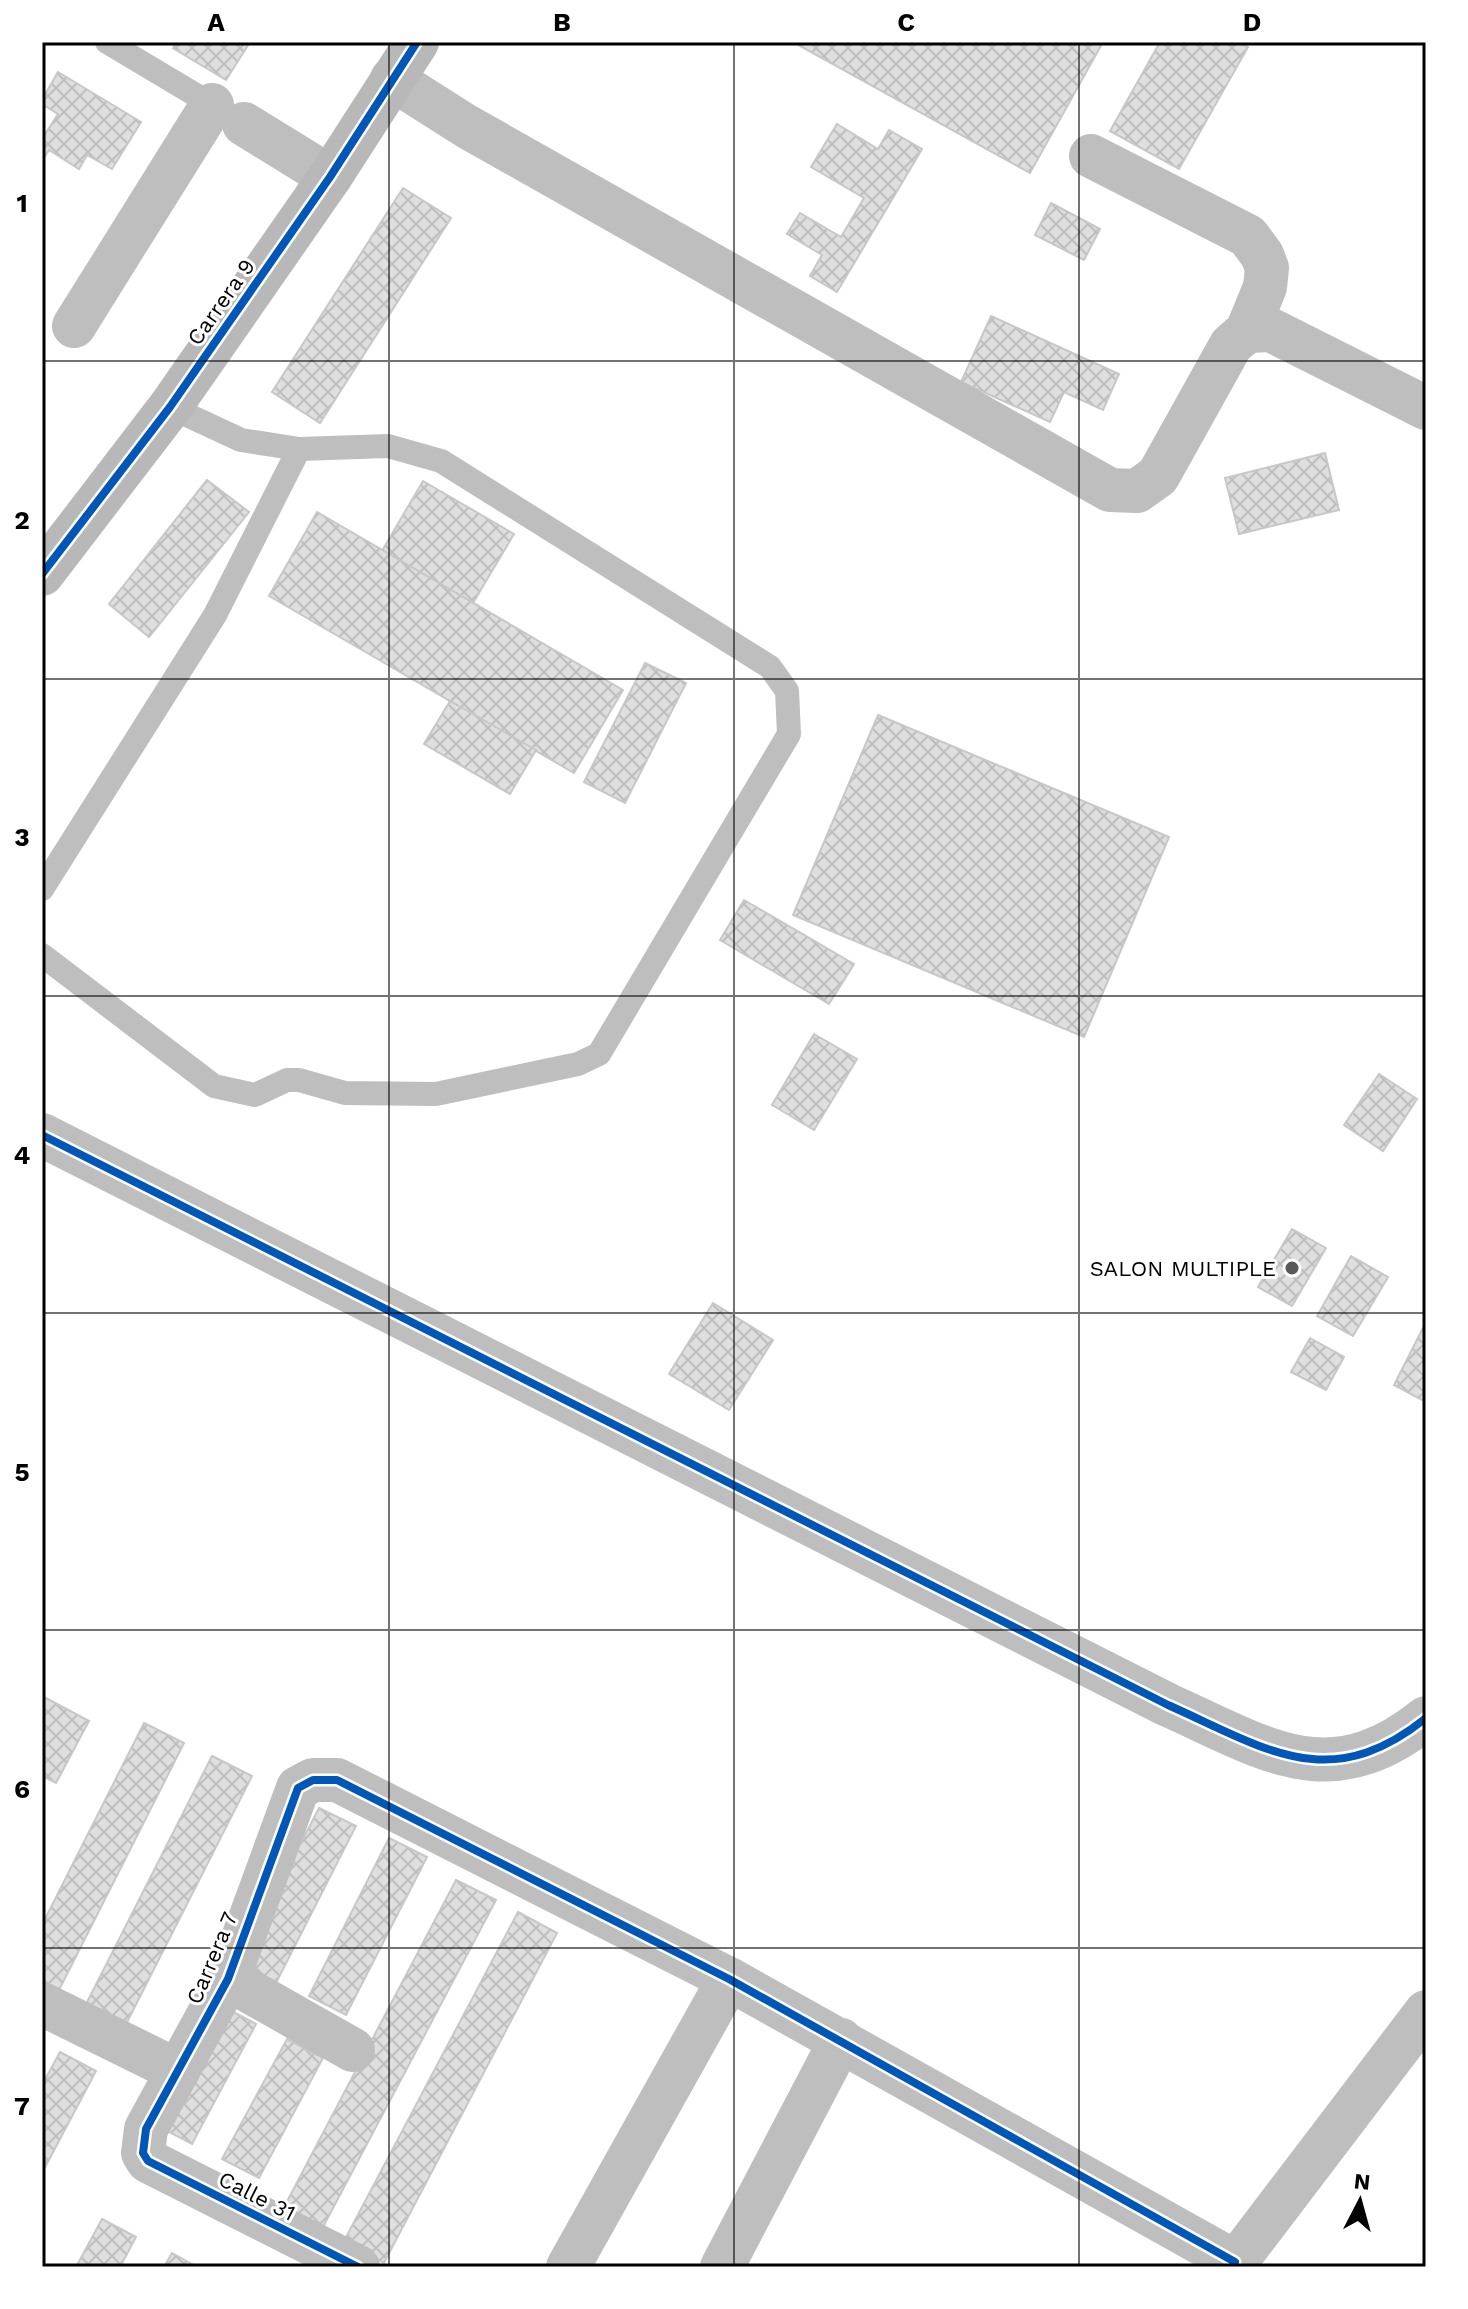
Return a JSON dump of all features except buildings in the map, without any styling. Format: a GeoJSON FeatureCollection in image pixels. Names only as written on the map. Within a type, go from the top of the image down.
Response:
{"type":"FeatureCollection","features":[{"type":"Feature","properties":{"kind":"main road","name":"Carrera 9"},"geometry":{"type":"LineString","coordinates":[[42,574],[170,407],[330,177],[417,42]]}},
{"type":"Feature","properties":{"kind":"street"},"geometry":{"type":"LineString","coordinates":[[392,79],[466,126],[1110,490],[1137,491],[1158,476],[1231,345],[1247,331],[1265,287],[1267,268],[1248,236],[1091,156]]}},
{"type":"Feature","properties":{"kind":"street"},"geometry":{"type":"LineString","coordinates":[[74,326],[228,114],[330,177]]}},
{"type":"Feature","properties":{"kind":"street"},"geometry":{"type":"LineString","coordinates":[[1247,331],[1271,330],[1426,408]]}},
{"type":"Feature","properties":{"kind":"street"},"geometry":{"type":"LineString","coordinates":[[42,1135],[1168,1705],[1284,1756],[1310,1760],[1363,1754],[1388,1745],[1426,1718]]}},
{"type":"Feature","properties":{"kind":"street","name":"Carrera 7"},"geometry":{"type":"LineString","coordinates":[[143,2153],[146,2129],[228,1979],[298,1788],[313,1780],[337,1780],[729,1979]]}},
{"type":"Feature","properties":{"kind":"street"},"geometry":{"type":"LineString","coordinates":[[228,1979],[353,2050]]}},
{"type":"Feature","properties":{"kind":"street"},"geometry":{"type":"LineString","coordinates":[[568,2267],[729,1979],[1233,2265],[1426,2012]]}},
{"type":"Feature","properties":{"kind":"street"},"geometry":{"type":"LineString","coordinates":[[42,2004],[178,2071]]}},
{"type":"Feature","properties":{"kind":"street"},"geometry":{"type":"LineString","coordinates":[[722,2267],[841,2040]]}},
{"type":"Feature","properties":{"kind":"street","name":"Calle 31"},"geometry":{"type":"LineString","coordinates":[[143,2153],[148,2161],[358,2267]]}},
{"type":"Feature","properties":{"kind":"lane"},"geometry":{"type":"LineString","coordinates":[[107,42],[228,114]]}},
{"type":"Feature","properties":{"kind":"lane"},"geometry":{"type":"LineString","coordinates":[[42,955],[214,1086],[255,1095],[287,1080],[299,1080],[345,1093],[436,1094],[578,1064],[599,1054],[789,734],[787,691],[770,667],[441,461],[388,446],[299,449],[241,440],[170,407]]}},
{"type":"Feature","properties":{"kind":"lane"},"geometry":{"type":"LineString","coordinates":[[42,889],[215,615],[299,449]]}},
{"type":"Feature","properties":{"kind":"cycle path"},"geometry":{"type":"LineString","coordinates":[[42,574],[170,407],[330,177],[417,42]]}},
{"type":"Feature","properties":{"kind":"cycle path"},"geometry":{"type":"LineString","coordinates":[[42,1135],[1168,1705],[1236,1736],[1297,1757],[1327,1760],[1358,1755],[1391,1742],[1426,1718]]}},
{"type":"Feature","properties":{"kind":"cycle path"},"geometry":{"type":"LineString","coordinates":[[358,2267],[148,2161],[143,2153],[146,2129],[228,1979],[298,1788],[313,1780],[337,1780],[729,1979],[1235,2262],[1232,2267]]}},
{"type":"Feature","properties":{"kind":"place","name":"SALON MULTIPLE"},"geometry":{"type":"Point","coordinates":[1292,1268]}}]}
